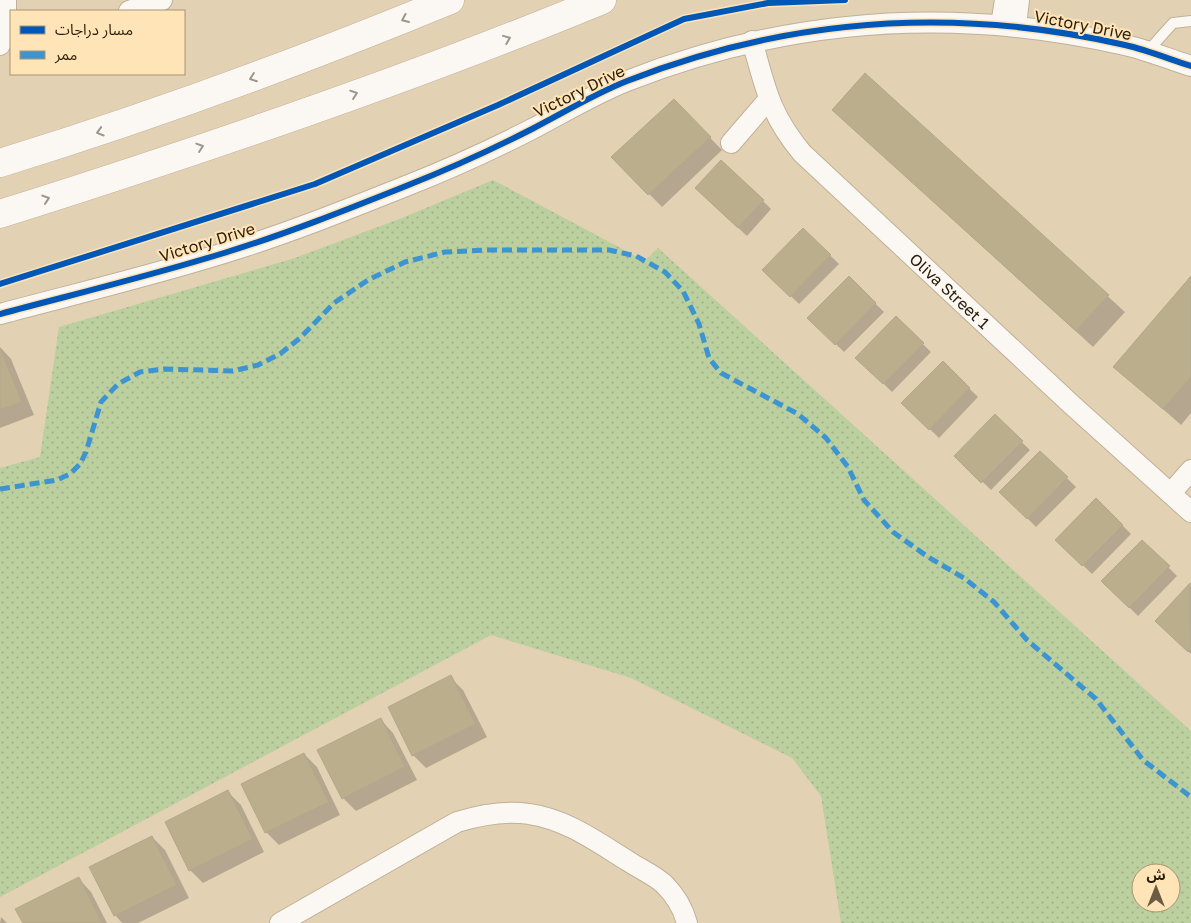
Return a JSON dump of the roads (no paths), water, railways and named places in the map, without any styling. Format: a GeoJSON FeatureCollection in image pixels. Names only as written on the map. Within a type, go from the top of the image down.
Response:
{"type":"FeatureCollection","features":[{"type":"Feature","properties":{"kind":"street"},"geometry":{"type":"LineString","coordinates":[[0,45],[6,29],[6,0]]}},
{"type":"Feature","properties":{"kind":"street"},"geometry":{"type":"LineString","coordinates":[[132,10],[162,0]]}},
{"type":"Feature","properties":{"kind":"street"},"geometry":{"type":"LineString","coordinates":[[0,163],[124,125],[296,62],[450,0]]}},
{"type":"Feature","properties":{"kind":"street"},"geometry":{"type":"LineString","coordinates":[[0,214],[487,48],[602,0]]}},
{"type":"Feature","properties":{"kind":"street"},"geometry":{"type":"LineString","coordinates":[[1005,0],[1008,25]]}},
{"type":"Feature","properties":{"kind":"street"},"geometry":{"type":"LineString","coordinates":[[1008,25],[1020,0]]}},
{"type":"Feature","properties":{"kind":"street","name":"Victory Drive"},"geometry":{"type":"LineString","coordinates":[[0,314],[224,253],[327,218],[428,177],[509,140],[623,83],[685,60],[752,41],[826,27],[923,21],[1008,25],[1127,46],[1191,66]]}},
{"type":"Feature","properties":{"kind":"street","name":"Oliva Street 1"},"geometry":{"type":"LineString","coordinates":[[752,41],[768,100],[780,124],[802,153],[1072,406],[1191,512]]}},
{"type":"Feature","properties":{"kind":"street"},"geometry":{"type":"LineString","coordinates":[[731,143],[768,100]]}},
{"type":"Feature","properties":{"kind":"street"},"geometry":{"type":"LineString","coordinates":[[1171,493],[1191,470]]}},
{"type":"Feature","properties":{"kind":"street"},"geometry":{"type":"LineString","coordinates":[[280,923],[450,826],[480,815],[504,812],[552,819],[574,828],[662,882],[675,896],[684,912],[687,923]]}},
{"type":"Feature","properties":{"kind":"lane"},"geometry":{"type":"LineString","coordinates":[[1146,52],[1173,23],[1191,21]]}}]}
